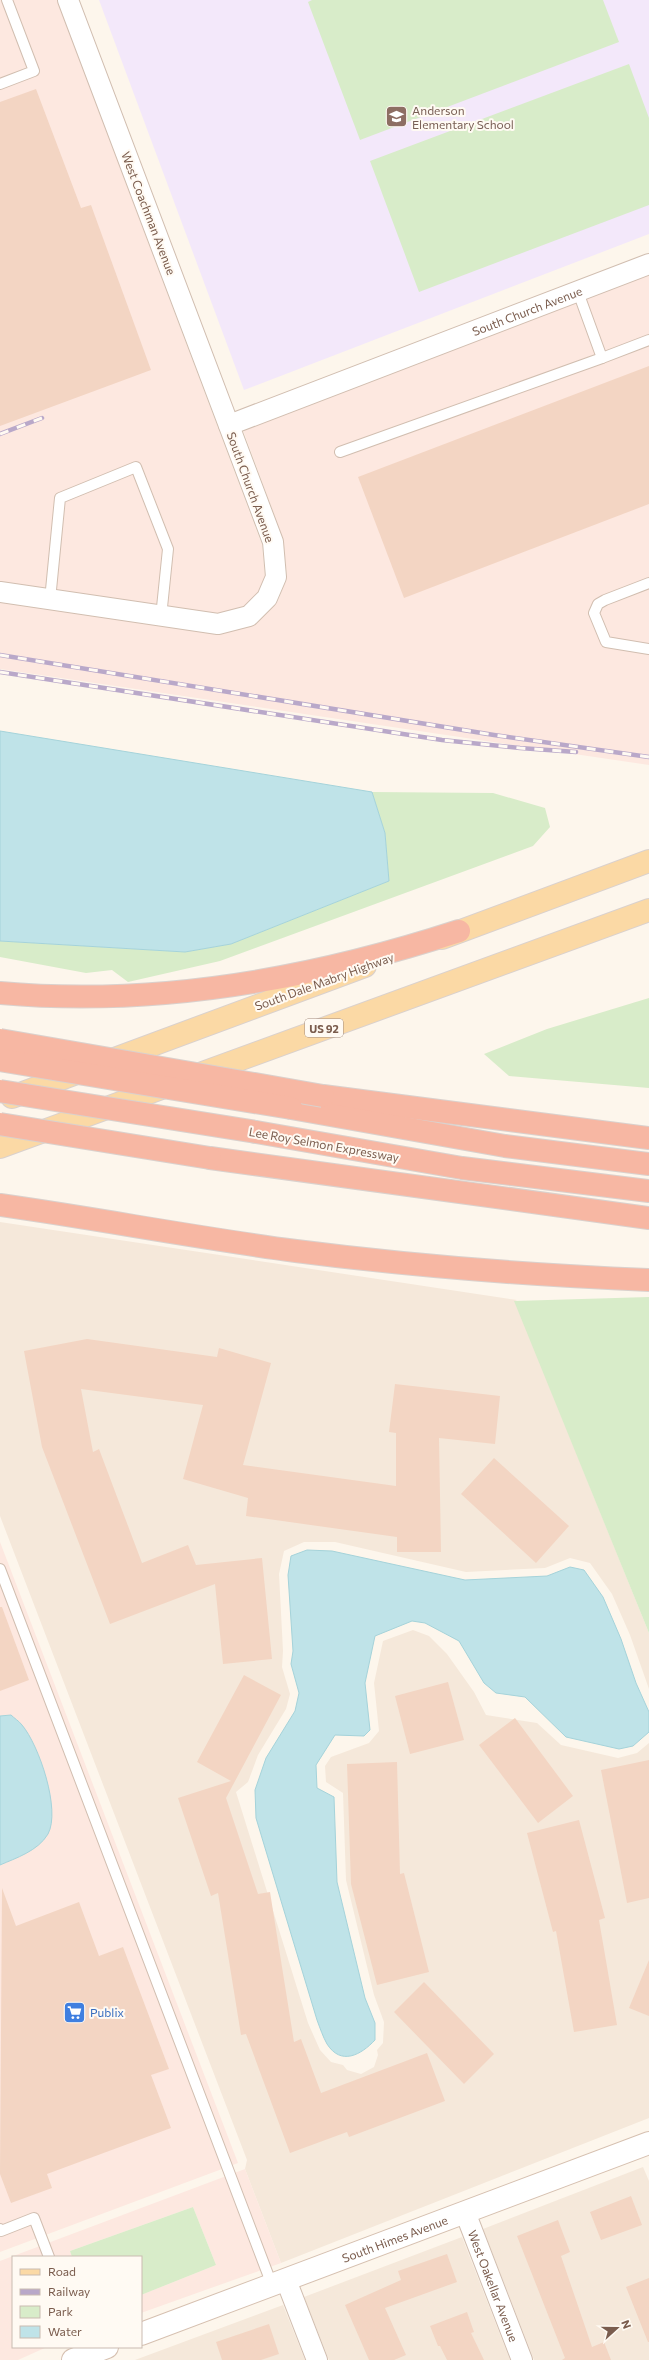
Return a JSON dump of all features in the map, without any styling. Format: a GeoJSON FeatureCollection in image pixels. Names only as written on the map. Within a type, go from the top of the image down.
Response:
{"type":"FeatureCollection","features":[{"type":"Feature","properties":{"kind":"highway"},"geometry":{"type":"LineString","coordinates":[[0,992],[52,996],[113,996],[230,986],[330,968],[396,951],[459,931]]}},
{"type":"Feature","properties":{"kind":"highway"},"geometry":{"type":"LineString","coordinates":[[0,1040],[324,1096],[649,1138]]}},
{"type":"Feature","properties":{"kind":"highway"},"geometry":{"type":"LineString","coordinates":[[0,1060],[291,1108],[505,1146],[649,1164]]}},
{"type":"Feature","properties":{"kind":"highway","name":"Lee Roy Selmon Expressway"},"geometry":{"type":"LineString","coordinates":[[0,1091],[256,1132],[462,1168],[649,1191]]}},
{"type":"Feature","properties":{"kind":"highway"},"geometry":{"type":"LineString","coordinates":[[0,1124],[210,1158],[649,1218]]}},
{"type":"Feature","properties":{"kind":"highway"},"geometry":{"type":"LineString","coordinates":[[0,1205],[203,1237],[384,1261],[525,1274],[649,1280]]}},
{"type":"Feature","properties":{"kind":"main road","name":"South Dale Mabry Highway"},"geometry":{"type":"LineString","coordinates":[[0,1102],[649,861]]}},
{"type":"Feature","properties":{"kind":"main road","name":"US 92"},"geometry":{"type":"LineString","coordinates":[[0,1147],[649,910]]}},
{"type":"Feature","properties":{"kind":"street","name":"West Coachman Avenue"},"geometry":{"type":"LineString","coordinates":[[68,0],[229,425]]}},
{"type":"Feature","properties":{"kind":"street","name":"South Church Avenue"},"geometry":{"type":"LineString","coordinates":[[0,592],[161,617],[218,624],[249,616],[267,598],[276,577],[273,542],[229,425],[649,264]]}},
{"type":"Feature","properties":{"kind":"street","name":"South Himes Avenue"},"geometry":{"type":"LineString","coordinates":[[142,2334],[465,2212],[648,2146]]}},
{"type":"Feature","properties":{"kind":"street","name":"West Oakellar Avenue"},"geometry":{"type":"LineString","coordinates":[[465,2212],[522,2360]]}},
{"type":"Feature","properties":{"kind":"street"},"geometry":{"type":"LineString","coordinates":[[279,2282],[317,2360]]}},
{"type":"Feature","properties":{"kind":"street"},"geometry":{"type":"LineString","coordinates":[[81,2354],[103,2348]]}},
{"type":"Feature","properties":{"kind":"lane"},"geometry":{"type":"LineString","coordinates":[[0,84],[34,70],[7,0]]}},
{"type":"Feature","properties":{"kind":"lane"},"geometry":{"type":"LineString","coordinates":[[578,292],[602,358]]}},
{"type":"Feature","properties":{"kind":"lane"},"geometry":{"type":"LineString","coordinates":[[340,452],[649,340]]}},
{"type":"Feature","properties":{"kind":"lane"},"geometry":{"type":"LineString","coordinates":[[50,600],[60,498],[136,467],[168,549],[161,617]]}},
{"type":"Feature","properties":{"kind":"lane"},"geometry":{"type":"LineString","coordinates":[[649,583],[605,600],[598,604],[594,613],[606,642],[649,649]]}},
{"type":"Feature","properties":{"kind":"lane"},"geometry":{"type":"LineString","coordinates":[[0,1569],[279,2282]]}},
{"type":"Feature","properties":{"kind":"lane"},"geometry":{"type":"LineString","coordinates":[[0,2229],[1,2231],[34,2218],[49,2256]]}},
{"type":"Feature","properties":{"kind":"shaded area"},"geometry":{"type":"Polygon","coordinates":[[[0,0],[57,0],[262,545],[265,577],[258,593],[243,608],[218,614],[0,582],[0,0]]]}},
{"type":"Feature","properties":{"kind":"shaded area","name":"Anderson Elementary School"},"geometry":{"type":"Polygon","coordinates":[[[99,0],[649,0],[649,234],[244,390],[99,0]]]}},
{"type":"Feature","properties":{"kind":"shaded area"},"geometry":{"type":"Polygon","coordinates":[[[649,275],[649,765],[0,669],[0,602],[216,634],[256,623],[278,601],[287,576],[283,539],[243,430],[649,275]]]}},
{"type":"Feature","properties":{"kind":"shaded area"},"geometry":{"type":"Polygon","coordinates":[[[0,1222],[517,1300],[515,1301],[649,1633],[649,1689],[630,1635],[612,1594],[590,1563],[570,1558],[545,1568],[466,1572],[335,1542],[304,1542],[284,1551],[279,1574],[283,1651],[282,1667],[290,1694],[286,1709],[258,1755],[248,1782],[236,1792],[308,2023],[320,2050],[331,2062],[343,2065],[347,2070],[361,2074],[374,2067],[378,2055],[377,2050],[383,2043],[384,2022],[374,1995],[346,1880],[343,1793],[326,1782],[325,1766],[331,1757],[369,1743],[379,1731],[374,1683],[383,1641],[413,1630],[429,1636],[447,1654],[474,1692],[486,1715],[537,1723],[561,1745],[618,1758],[637,1753],[649,1743],[649,2118],[281,2263],[245,2169],[247,2160],[0,1516],[0,1222]]]}},
{"type":"Feature","properties":{"kind":"shaded area"},"geometry":{"type":"Polygon","coordinates":[[[0,1542],[238,2163],[0,2252],[0,1542]]]}},
{"type":"Feature","properties":{"kind":"shaded area"},"geometry":{"type":"Polygon","coordinates":[[[643,2167],[649,2181],[649,2360],[534,2360],[483,2229],[643,2167]]]}},
{"type":"Feature","properties":{"kind":"shaded area"},"geometry":{"type":"Polygon","coordinates":[[[245,2169],[281,2263],[142,2313],[142,2295],[216,2265],[193,2207],[70,2251],[72,2256],[13,2256],[245,2169]]]}},
{"type":"Feature","properties":{"kind":"shaded area"},"geometry":{"type":"Polygon","coordinates":[[[462,2237],[510,2360],[329,2360],[304,2297],[462,2237]]]}},
{"type":"Feature","properties":{"kind":"shaded area"},"geometry":{"type":"Polygon","coordinates":[[[12,2256],[12,2348],[45,2348],[18,2360],[0,2360],[0,2261],[12,2256]]]}},
{"type":"Feature","properties":{"kind":"shaded area"},"geometry":{"type":"Polygon","coordinates":[[[283,2305],[305,2360],[135,2360],[283,2305]]]}},
{"type":"Feature","properties":{"kind":"green space"},"geometry":{"type":"Polygon","coordinates":[[[312,0],[603,0],[619,42],[360,140],[308,2],[312,0]]]}},
{"type":"Feature","properties":{"kind":"green space"},"geometry":{"type":"Polygon","coordinates":[[[629,64],[649,118],[649,205],[419,292],[370,161],[629,64]]]}},
{"type":"Feature","properties":{"kind":"green space"},"geometry":{"type":"Polygon","coordinates":[[[372,792],[493,793],[545,808],[550,827],[533,846],[220,961],[128,982],[112,970],[86,973],[0,957],[0,941],[185,952],[231,944],[389,881],[385,833],[372,792]]]}},
{"type":"Feature","properties":{"kind":"green space"},"geometry":{"type":"Polygon","coordinates":[[[649,998],[649,1088],[509,1076],[484,1054],[547,1029],[649,998]]]}},
{"type":"Feature","properties":{"kind":"green space"},"geometry":{"type":"Polygon","coordinates":[[[649,1297],[649,1633],[514,1301],[649,1297]]]}},
{"type":"Feature","properties":{"kind":"green space"},"geometry":{"type":"Polygon","coordinates":[[[193,2207],[216,2265],[142,2295],[142,2256],[72,2256],[70,2251],[193,2207]]]}},
{"type":"Feature","properties":{"kind":"water"},"geometry":{"type":"Polygon","coordinates":[[[0,731],[372,792],[385,833],[389,881],[231,944],[185,952],[0,941],[0,731]]]}},
{"type":"Feature","properties":{"kind":"water"},"geometry":{"type":"Polygon","coordinates":[[[307,1550],[332,1551],[465,1580],[547,1576],[570,1567],[584,1570],[603,1597],[621,1639],[636,1683],[649,1712],[649,1732],[633,1746],[619,1749],[566,1737],[525,1697],[496,1693],[484,1683],[459,1641],[425,1623],[412,1621],[375,1636],[365,1683],[370,1730],[364,1736],[335,1735],[316,1765],[317,1788],[334,1797],[337,1882],[365,1998],[375,2023],[375,2040],[364,2050],[351,2056],[338,2055],[333,2051],[327,2044],[317,2020],[256,1818],[255,1790],[266,1758],[295,1711],[299,1693],[291,1664],[293,1651],[288,1575],[291,1556],[307,1550]]]}},
{"type":"Feature","properties":{"kind":"water"},"geometry":{"type":"Polygon","coordinates":[[[11,1715],[29,1734],[35,1747],[46,1778],[52,1810],[51,1823],[48,1834],[44,1840],[20,1857],[0,1865],[0,1716],[11,1715]]]}},
{"type":"Feature","properties":{"kind":"building"},"geometry":{"type":"Polygon","coordinates":[[[36,89],[81,208],[91,205],[151,370],[0,426],[0,102],[36,89]]]}},
{"type":"Feature","properties":{"kind":"building"},"geometry":{"type":"Polygon","coordinates":[[[649,366],[649,504],[404,598],[358,477],[649,366]]]}},
{"type":"Feature","properties":{"kind":"building"},"geometry":{"type":"Polygon","coordinates":[[[87,1339],[217,1357],[219,1348],[271,1363],[243,1465],[396,1486],[396,1433],[389,1432],[395,1384],[500,1396],[495,1444],[439,1438],[441,1552],[397,1552],[397,1537],[246,1516],[248,1498],[183,1479],[203,1405],[81,1389],[93,1452],[99,1449],[142,1563],[188,1545],[196,1565],[262,1558],[272,1659],[223,1664],[215,1584],[110,1624],[42,1447],[24,1351],[87,1339]]]}},
{"type":"Feature","properties":{"kind":"building"},"geometry":{"type":"Polygon","coordinates":[[[494,1458],[569,1526],[536,1563],[461,1494],[494,1458]]]}},
{"type":"Feature","properties":{"kind":"building"},"geometry":{"type":"Polygon","coordinates":[[[0,1607],[2,1607],[29,1680],[0,1691],[0,1607]]]}},
{"type":"Feature","properties":{"kind":"building"},"geometry":{"type":"Polygon","coordinates":[[[244,1675],[281,1695],[226,1798],[258,1894],[270,1892],[294,2042],[301,2039],[321,2093],[427,2053],[445,2101],[349,2137],[347,2132],[290,2153],[246,2034],[241,2035],[218,1893],[211,1896],[178,1798],[231,1781],[197,1762],[244,1675]]]}},
{"type":"Feature","properties":{"kind":"building"},"geometry":{"type":"Polygon","coordinates":[[[448,1682],[464,1740],[410,1754],[395,1696],[448,1682]]]}},
{"type":"Feature","properties":{"kind":"building"},"geometry":{"type":"Polygon","coordinates":[[[515,1718],[573,1796],[538,1823],[479,1745],[515,1718]]]}},
{"type":"Feature","properties":{"kind":"building"},"geometry":{"type":"Polygon","coordinates":[[[649,1760],[649,1898],[627,1903],[601,1770],[649,1760]]]}},
{"type":"Feature","properties":{"kind":"building"},"geometry":{"type":"Polygon","coordinates":[[[397,1762],[400,1874],[404,1873],[429,1972],[377,1985],[351,1884],[347,1764],[397,1762]]]}},
{"type":"Feature","properties":{"kind":"building"},"geometry":{"type":"Polygon","coordinates":[[[579,1820],[605,1918],[599,1920],[617,2025],[574,2032],[556,1931],[553,1932],[527,1833],[579,1820]]]}},
{"type":"Feature","properties":{"kind":"building","name":"Publix"},"geometry":{"type":"Polygon","coordinates":[[[2,1888],[16,1926],[79,1902],[99,1956],[123,1947],[169,2069],[151,2075],[171,2128],[47,2174],[52,2188],[11,2203],[0,2174],[2,1888]]]}},
{"type":"Feature","properties":{"kind":"building"},"geometry":{"type":"Polygon","coordinates":[[[649,1960],[649,2016],[629,2008],[649,1960]]]}},
{"type":"Feature","properties":{"kind":"building"},"geometry":{"type":"Polygon","coordinates":[[[424,1982],[494,2054],[464,2084],[394,2012],[424,1982]]]}},
{"type":"Feature","properties":{"kind":"building"},"geometry":{"type":"Polygon","coordinates":[[[631,2196],[642,2225],[601,2240],[590,2212],[631,2196]]]}},
{"type":"Feature","properties":{"kind":"building"},"geometry":{"type":"Polygon","coordinates":[[[558,2220],[570,2252],[561,2256],[592,2347],[604,2342],[611,2360],[562,2360],[565,2358],[517,2236],[558,2220]]]}},
{"type":"Feature","properties":{"kind":"building"},"geometry":{"type":"Polygon","coordinates":[[[447,2254],[457,2282],[385,2308],[406,2355],[394,2360],[369,2360],[345,2305],[401,2280],[398,2271],[447,2254]]]}},
{"type":"Feature","properties":{"kind":"building"},"geometry":{"type":"Polygon","coordinates":[[[649,2278],[649,2342],[648,2342],[626,2287],[649,2278]]]}},
{"type":"Feature","properties":{"kind":"building"},"geometry":{"type":"Polygon","coordinates":[[[467,2312],[474,2332],[471,2333],[484,2360],[447,2360],[440,2346],[438,2346],[430,2326],[467,2312]]]}},
{"type":"Feature","properties":{"kind":"building"},"geometry":{"type":"Polygon","coordinates":[[[269,2324],[279,2354],[261,2360],[222,2360],[216,2342],[269,2324]]]}},
{"type":"Feature","properties":{"kind":"railway"},"geometry":{"type":"LineString","coordinates":[[0,434],[42,418]]}},
{"type":"Feature","properties":{"kind":"railway"},"geometry":{"type":"LineString","coordinates":[[0,655],[494,735],[649,757]]}},
{"type":"Feature","properties":{"kind":"railway"},"geometry":{"type":"LineString","coordinates":[[0,672],[442,740],[576,752]]}},
{"type":"Feature","properties":{"kind":"place","name":"Anderson Elementary School"},"geometry":{"type":"Point","coordinates":[396,117]}},
{"type":"Feature","properties":{"kind":"place","name":"Publix"},"geometry":{"type":"Point","coordinates":[74,2012]}}]}
